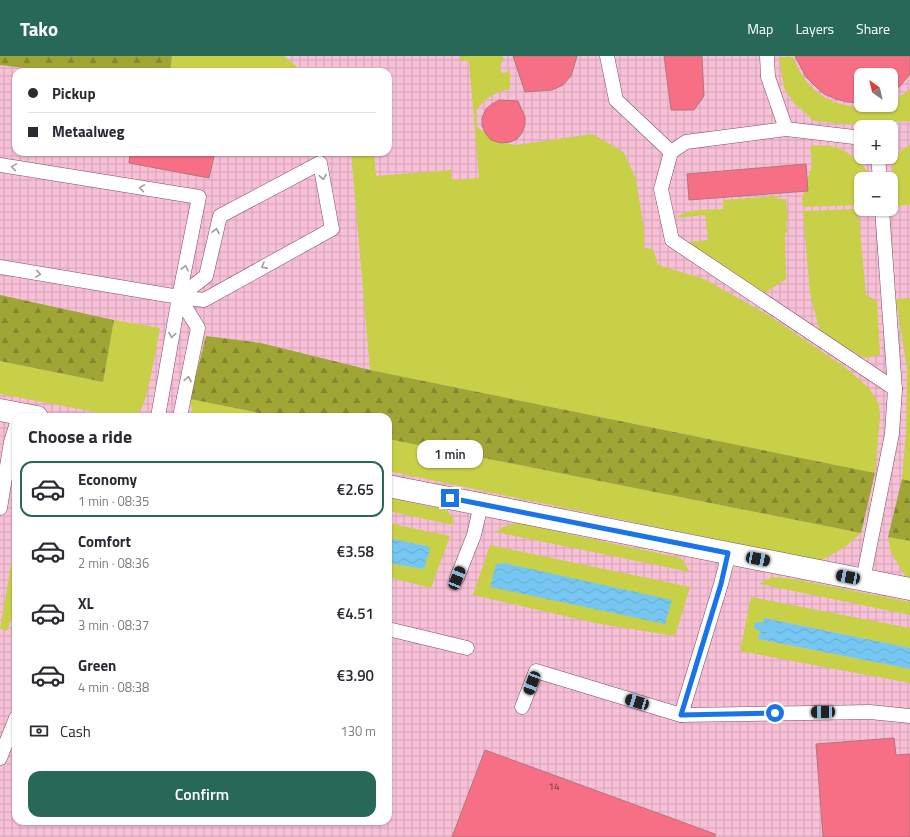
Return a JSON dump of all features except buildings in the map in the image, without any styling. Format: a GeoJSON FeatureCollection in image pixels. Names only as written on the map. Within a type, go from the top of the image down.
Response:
{"type":"FeatureCollection","features":[{"type":"Feature","properties":{"kind":"street"},"geometry":{"type":"LineString","coordinates":[[392,487],[910,589]]}},
{"type":"Feature","properties":{"kind":"lane"},"geometry":{"type":"LineString","coordinates":[[607,56],[616,100],[671,152]]}},
{"type":"Feature","properties":{"kind":"lane"},"geometry":{"type":"LineString","coordinates":[[767,56],[768,77],[786,129]]}},
{"type":"Feature","properties":{"kind":"lane"},"geometry":{"type":"LineString","coordinates":[[854,137],[786,129],[686,142],[671,152],[661,189],[672,240],[895,389]]}},
{"type":"Feature","properties":{"kind":"lane"},"geometry":{"type":"LineString","coordinates":[[0,267],[179,297],[204,300],[332,229],[320,163],[220,216],[206,276],[179,297]]}},
{"type":"Feature","properties":{"kind":"lane"},"geometry":{"type":"LineString","coordinates":[[0,165],[199,197],[179,297],[159,413]]}},
{"type":"Feature","properties":{"kind":"lane"},"geometry":{"type":"LineString","coordinates":[[862,580],[892,434],[895,389],[883,216]]}},
{"type":"Feature","properties":{"kind":"lane"},"geometry":{"type":"LineString","coordinates":[[179,297],[198,328],[181,413]]}},
{"type":"Feature","properties":{"kind":"lane"},"geometry":{"type":"LineString","coordinates":[[0,508],[12,438]]}},
{"type":"Feature","properties":{"kind":"lane"},"geometry":{"type":"LineString","coordinates":[[457,578],[474,535],[481,504]]}},
{"type":"Feature","properties":{"kind":"lane"},"geometry":{"type":"LineString","coordinates":[[681,715],[721,584],[728,553]]}},
{"type":"Feature","properties":{"kind":"lane"},"geometry":{"type":"LineString","coordinates":[[392,630],[467,648]]}},
{"type":"Feature","properties":{"kind":"lane"},"geometry":{"type":"LineString","coordinates":[[522,707],[536,671],[681,715],[870,712],[910,716]]}},
{"type":"Feature","properties":{"kind":"lane"},"geometry":{"type":"LineString","coordinates":[[0,758],[12,728]]}},
{"type":"Feature","properties":{"kind":"shaded area"},"geometry":{"type":"Polygon","coordinates":[[[0,56],[910,56],[910,837],[0,837],[0,56]]]}},
{"type":"Feature","properties":{"kind":"green space"},"geometry":{"type":"Polygon","coordinates":[[[0,56],[172,56],[170,68],[24,68],[0,65],[0,56]]]}},
{"type":"Feature","properties":{"kind":"green space"},"geometry":{"type":"Polygon","coordinates":[[[172,56],[284,56],[298,68],[170,68],[172,56]]]}},
{"type":"Feature","properties":{"kind":"green space"},"geometry":{"type":"Polygon","coordinates":[[[460,56],[503,56],[504,60],[500,64],[500,70],[503,73],[510,70],[510,89],[491,96],[476,110],[477,127],[498,142],[516,145],[592,134],[617,148],[624,153],[636,179],[644,230],[644,248],[653,249],[658,265],[704,279],[768,315],[846,368],[869,388],[879,404],[880,417],[875,473],[370,370],[351,156],[374,156],[376,176],[451,170],[452,180],[479,178],[469,61],[461,61],[460,56]]]}},
{"type":"Feature","properties":{"kind":"green space"},"geometry":{"type":"Polygon","coordinates":[[[779,57],[793,57],[799,70],[814,89],[822,96],[832,101],[854,107],[854,112],[898,112],[898,98],[910,89],[910,121],[854,120],[854,124],[847,124],[814,121],[794,103],[784,88],[779,57]]]}},
{"type":"Feature","properties":{"kind":"green space"},"geometry":{"type":"Polygon","coordinates":[[[910,145],[910,205],[898,206],[898,172],[892,172],[894,164],[898,164],[899,152],[910,145]]]}},
{"type":"Feature","properties":{"kind":"green space"},"geometry":{"type":"Polygon","coordinates":[[[810,146],[835,147],[854,157],[854,164],[861,164],[868,172],[854,172],[854,205],[803,207],[802,199],[812,164],[810,146]]]}},
{"type":"Feature","properties":{"kind":"green space"},"geometry":{"type":"Polygon","coordinates":[[[778,196],[778,199],[786,199],[788,222],[786,222],[787,232],[785,234],[786,279],[763,294],[697,256],[696,248],[688,248],[688,242],[708,240],[705,215],[677,218],[681,215],[698,210],[723,209],[723,200],[778,196]]]}},
{"type":"Feature","properties":{"kind":"green space"},"geometry":{"type":"Polygon","coordinates":[[[854,209],[854,216],[859,216],[866,295],[877,301],[880,355],[864,358],[820,332],[810,294],[803,211],[854,209]]]}},
{"type":"Feature","properties":{"kind":"green space"},"geometry":{"type":"Polygon","coordinates":[[[0,295],[114,320],[103,382],[0,361],[0,295]]]}},
{"type":"Feature","properties":{"kind":"green space"},"geometry":{"type":"Polygon","coordinates":[[[910,298],[910,481],[902,479],[906,431],[907,369],[896,299],[910,298]]]}},
{"type":"Feature","properties":{"kind":"green space"},"geometry":{"type":"Polygon","coordinates":[[[114,320],[160,328],[144,404],[137,413],[101,413],[0,394],[0,361],[103,382],[114,320]]]}},
{"type":"Feature","properties":{"kind":"green space"},"geometry":{"type":"Polygon","coordinates":[[[206,336],[261,343],[370,370],[875,473],[861,533],[392,440],[392,413],[259,413],[190,399],[206,336]]]}},
{"type":"Feature","properties":{"kind":"green space"},"geometry":{"type":"Polygon","coordinates":[[[190,399],[259,413],[192,413],[190,399]]]}},
{"type":"Feature","properties":{"kind":"green space"},"geometry":{"type":"Polygon","coordinates":[[[392,440],[861,533],[845,547],[820,561],[392,472],[392,440]]]}},
{"type":"Feature","properties":{"kind":"green space"},"geometry":{"type":"Polygon","coordinates":[[[902,479],[910,481],[910,541],[888,537],[902,479]]]}},
{"type":"Feature","properties":{"kind":"green space"},"geometry":{"type":"Polygon","coordinates":[[[392,499],[447,510],[454,520],[453,525],[392,512],[392,499]]]}},
{"type":"Feature","properties":{"kind":"green space"},"geometry":{"type":"Polygon","coordinates":[[[517,523],[681,558],[690,572],[496,532],[503,527],[517,523]]]}},
{"type":"Feature","properties":{"kind":"green space"},"geometry":{"type":"Polygon","coordinates":[[[392,524],[450,536],[431,588],[392,578],[392,564],[424,569],[427,546],[392,539],[392,524]]]}},
{"type":"Feature","properties":{"kind":"green space"},"geometry":{"type":"Polygon","coordinates":[[[888,537],[910,541],[910,580],[907,579],[891,553],[888,537]]]}},
{"type":"Feature","properties":{"kind":"green space"},"geometry":{"type":"Polygon","coordinates":[[[490,545],[690,587],[675,636],[595,623],[473,595],[490,545]]]}},
{"type":"Feature","properties":{"kind":"green space"},"geometry":{"type":"Polygon","coordinates":[[[12,559],[12,617],[7,631],[0,629],[12,559]]]}},
{"type":"Feature","properties":{"kind":"green space"},"geometry":{"type":"Polygon","coordinates":[[[772,577],[794,579],[910,602],[910,615],[759,584],[772,577]]]}},
{"type":"Feature","properties":{"kind":"green space"},"geometry":{"type":"Polygon","coordinates":[[[751,597],[910,628],[910,648],[764,618],[758,639],[910,669],[910,683],[740,651],[751,597]]]}},
{"type":"Feature","properties":{"kind":"water"},"geometry":{"type":"Polygon","coordinates":[[[392,539],[427,546],[430,549],[424,569],[392,564],[392,539]]]}},
{"type":"Feature","properties":{"kind":"water"},"geometry":{"type":"Polygon","coordinates":[[[504,563],[672,600],[665,624],[490,587],[496,564],[504,563]]]}},
{"type":"Feature","properties":{"kind":"water"},"geometry":{"type":"Polygon","coordinates":[[[764,618],[910,648],[910,669],[758,639],[764,618]]]}},
{"type":"Feature","properties":{"kind":"waterway"},"geometry":{"type":"LineString","coordinates":[[758,626],[772,629]]}},
{"type":"Feature","properties":{"kind":"route"},"geometry":{"type":"LineString","coordinates":[[450,498],[728,553],[721,584],[681,715],[775,713]]}}]}
